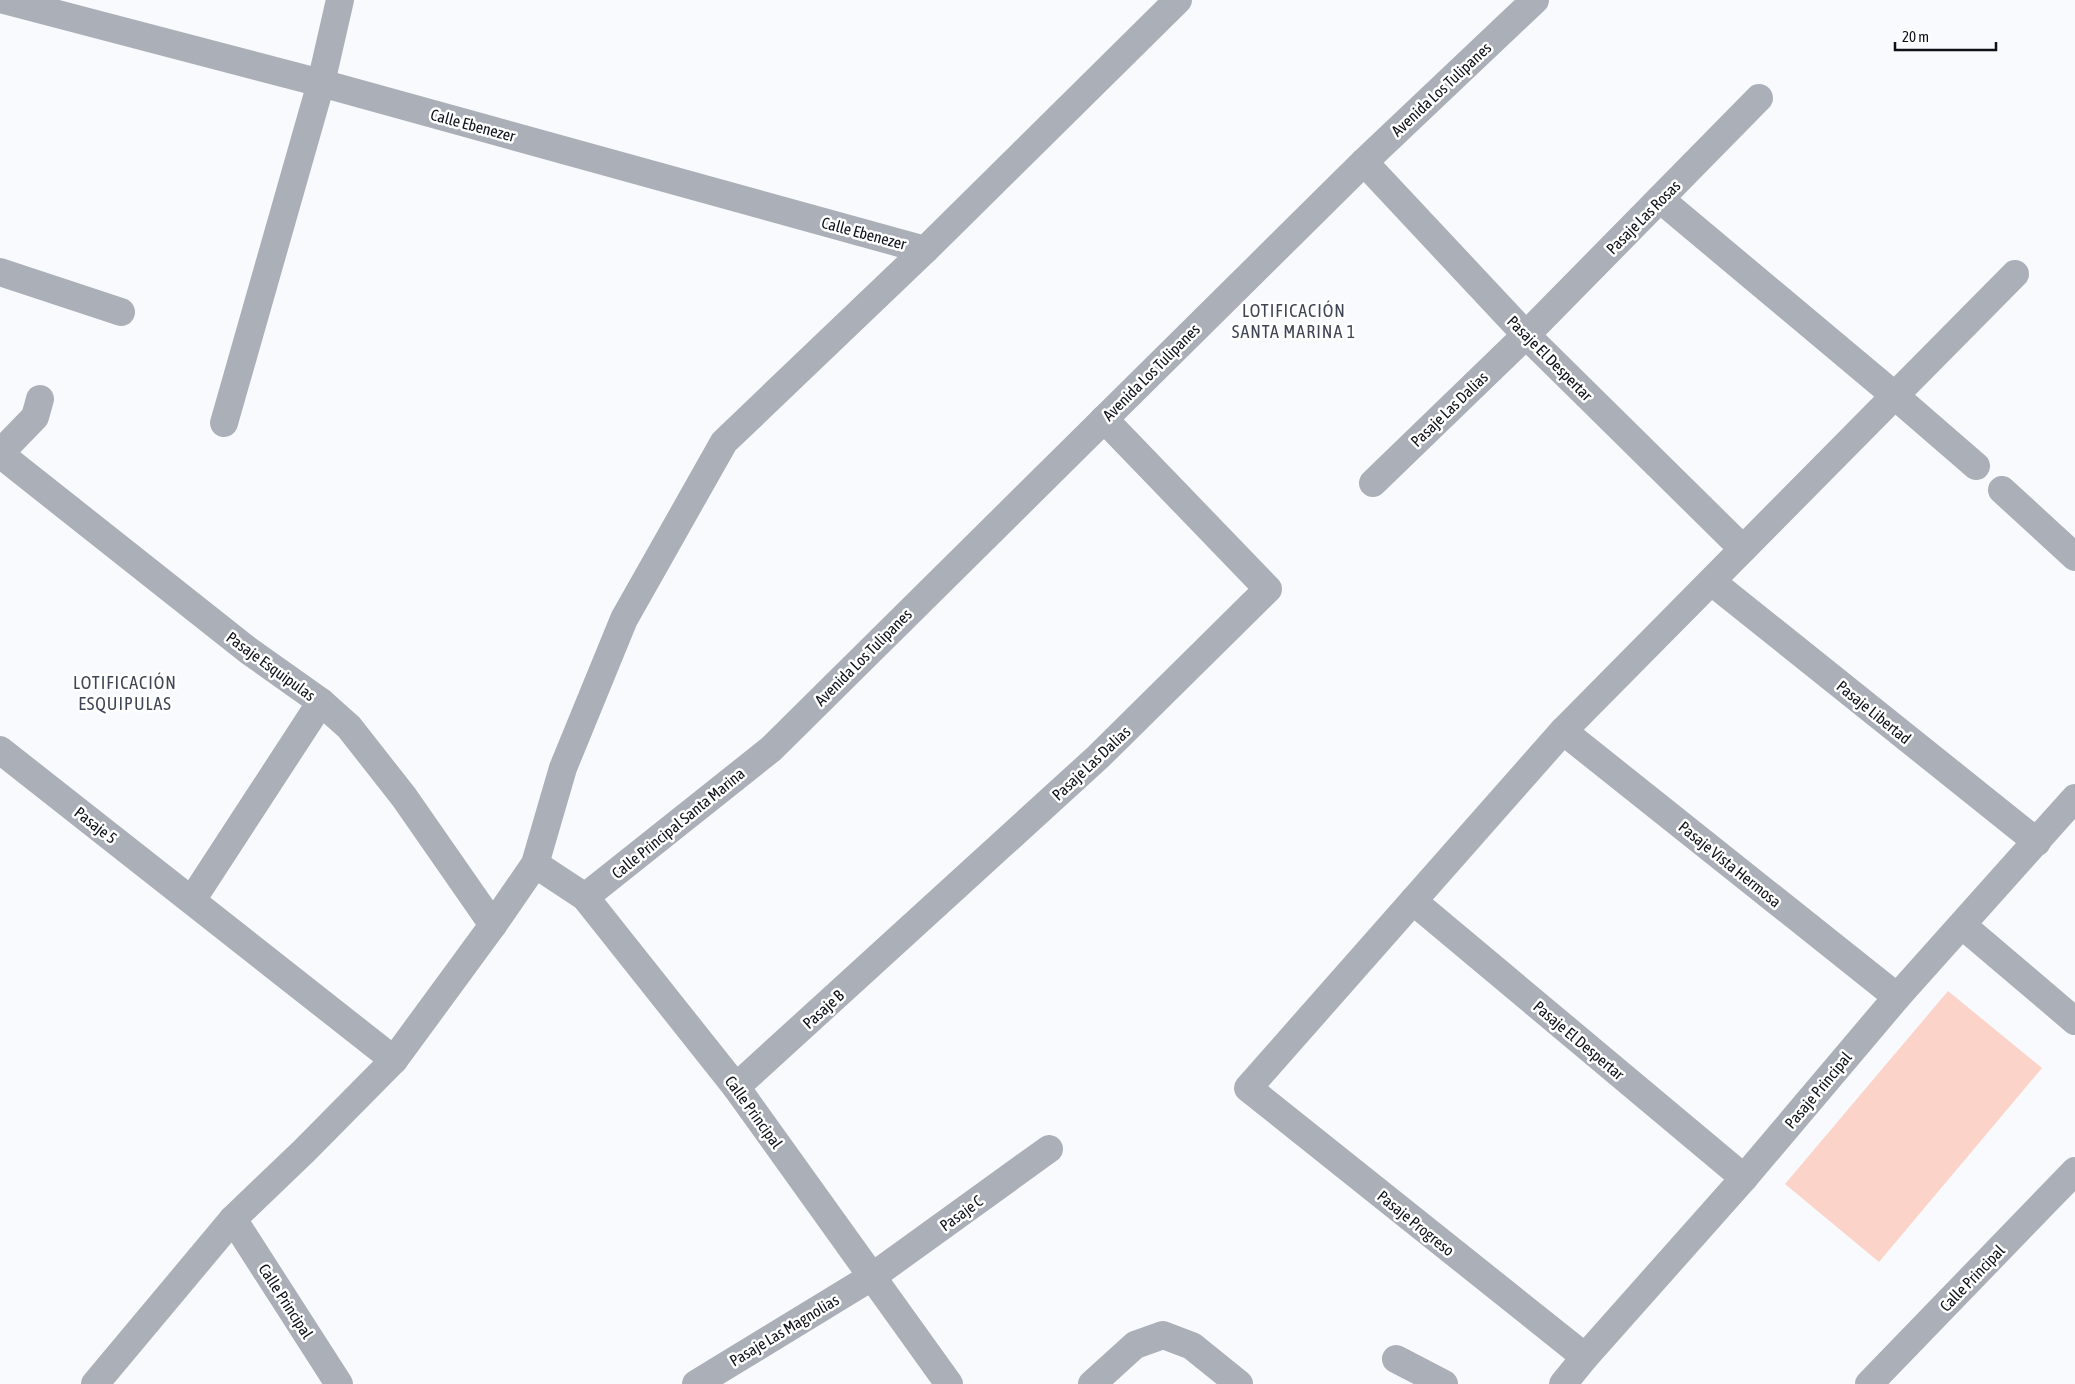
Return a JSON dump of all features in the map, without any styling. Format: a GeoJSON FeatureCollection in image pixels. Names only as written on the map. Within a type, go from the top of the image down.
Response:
{"type":"FeatureCollection","features":[{"type":"Feature","properties":{"kind":"street"},"geometry":{"type":"LineString","coordinates":[[224,423],[321,83],[340,0]]}},
{"type":"Feature","properties":{"kind":"street"},"geometry":{"type":"LineString","coordinates":[[95,1384],[233,1219],[304,1151],[394,1060],[493,925],[535,864],[562,768],[624,619],[724,442],[925,250],[1178,0]]}},
{"type":"Feature","properties":{"kind":"street","name":"Avenida Los Tulipanes"},"geometry":{"type":"LineString","coordinates":[[771,748],[1364,162],[1535,0]]}},
{"type":"Feature","properties":{"kind":"street","name":"Calle Ebenezer"},"geometry":{"type":"LineString","coordinates":[[16,1],[925,250]]}},
{"type":"Feature","properties":{"kind":"street","name":"Pasaje Las Rosas"},"geometry":{"type":"LineString","coordinates":[[1526,335],[1759,98]]}},
{"type":"Feature","properties":{"kind":"street","name":"Pasaje El Despertar"},"geometry":{"type":"LineString","coordinates":[[1364,162],[1526,335],[1744,549]]}},
{"type":"Feature","properties":{"kind":"street"},"geometry":{"type":"LineString","coordinates":[[1660,199],[1976,466]]}},
{"type":"Feature","properties":{"kind":"street"},"geometry":{"type":"LineString","coordinates":[[0,272],[122,312]]}},
{"type":"Feature","properties":{"kind":"street"},"geometry":{"type":"LineString","coordinates":[[1413,901],[1563,731],[2015,274]]}},
{"type":"Feature","properties":{"kind":"street","name":"Pasaje Las Dalias"},"geometry":{"type":"LineString","coordinates":[[1373,483],[1526,335]]}},
{"type":"Feature","properties":{"kind":"street"},"geometry":{"type":"LineString","coordinates":[[0,454],[35,418],[40,399]]}},
{"type":"Feature","properties":{"kind":"street","name":"Pasaje Las Dalias"},"geometry":{"type":"LineString","coordinates":[[909,931],[1098,757],[1268,589],[1104,419]]}},
{"type":"Feature","properties":{"kind":"street","name":"Pasaje Esquipulas"},"geometry":{"type":"LineString","coordinates":[[0,454],[248,651],[321,702],[349,727],[404,797],[493,925]]}},
{"type":"Feature","properties":{"kind":"street"},"geometry":{"type":"LineString","coordinates":[[2002,490],[2075,557]]}},
{"type":"Feature","properties":{"kind":"street","name":"Pasaje Libertad"},"geometry":{"type":"LineString","coordinates":[[1712,582],[2037,842]]}},
{"type":"Feature","properties":{"kind":"street"},"geometry":{"type":"LineString","coordinates":[[192,900],[321,702]]}},
{"type":"Feature","properties":{"kind":"street","name":"Pasaje Vista Hermosa"},"geometry":{"type":"LineString","coordinates":[[1563,731],[1897,997]]}},
{"type":"Feature","properties":{"kind":"street","name":"Calle Principal Santa Marina"},"geometry":{"type":"LineString","coordinates":[[585,897],[771,748]]}},
{"type":"Feature","properties":{"kind":"street","name":"Pasaje 5"},"geometry":{"type":"LineString","coordinates":[[0,750],[394,1060]]}},
{"type":"Feature","properties":{"kind":"street","name":"Pasaje Principal"},"geometry":{"type":"LineString","coordinates":[[1563,1384],[1744,1178],[1897,997],[2075,798]]}},
{"type":"Feature","properties":{"kind":"street","name":"Calle Principal"},"geometry":{"type":"LineString","coordinates":[[535,864],[585,897],[736,1087],[949,1384]]}},
{"type":"Feature","properties":{"kind":"street","name":"Pasaje El Despertar"},"geometry":{"type":"LineString","coordinates":[[1413,901],[1744,1178]]}},
{"type":"Feature","properties":{"kind":"street","name":"Pasaje Progreso"},"geometry":{"type":"LineString","coordinates":[[1413,901],[1248,1088],[1585,1357]]}},
{"type":"Feature","properties":{"kind":"street"},"geometry":{"type":"LineString","coordinates":[[1962,925],[2075,1021]]}},
{"type":"Feature","properties":{"kind":"street","name":"Pasaje B"},"geometry":{"type":"LineString","coordinates":[[736,1087],[909,931]]}},
{"type":"Feature","properties":{"kind":"street","name":"Pasaje C"},"geometry":{"type":"LineString","coordinates":[[873,1276],[1049,1149]]}},
{"type":"Feature","properties":{"kind":"street","name":"Calle Principal"},"geometry":{"type":"LineString","coordinates":[[1869,1384],[2075,1171]]}},
{"type":"Feature","properties":{"kind":"street","name":"Calle Principal"},"geometry":{"type":"LineString","coordinates":[[233,1219],[339,1384]]}},
{"type":"Feature","properties":{"kind":"street","name":"Pasaje Las Magnolias"},"geometry":{"type":"LineString","coordinates":[[696,1384],[873,1276]]}},
{"type":"Feature","properties":{"kind":"street"},"geometry":{"type":"LineString","coordinates":[[1092,1384],[1136,1345],[1163,1335],[1192,1346],[1239,1384]]}},
{"type":"Feature","properties":{"kind":"street"},"geometry":{"type":"LineString","coordinates":[[1396,1358],[1444,1384]]}},
{"type":"Feature","properties":{"kind":"shaded area"},"geometry":{"type":"Polygon","coordinates":[[[1948,991],[2042,1068],[1879,1262],[1785,1184],[1948,991]]]}},
{"type":"Feature","properties":{"kind":"district","name":"LOTIFICACIÓN SANTA MARINA 1"},"geometry":{"type":"Point","coordinates":[1294,321]}},
{"type":"Feature","properties":{"kind":"district","name":"LOTIFICACIÓN ESQUIPULAS"},"geometry":{"type":"Point","coordinates":[125,693]}}]}
